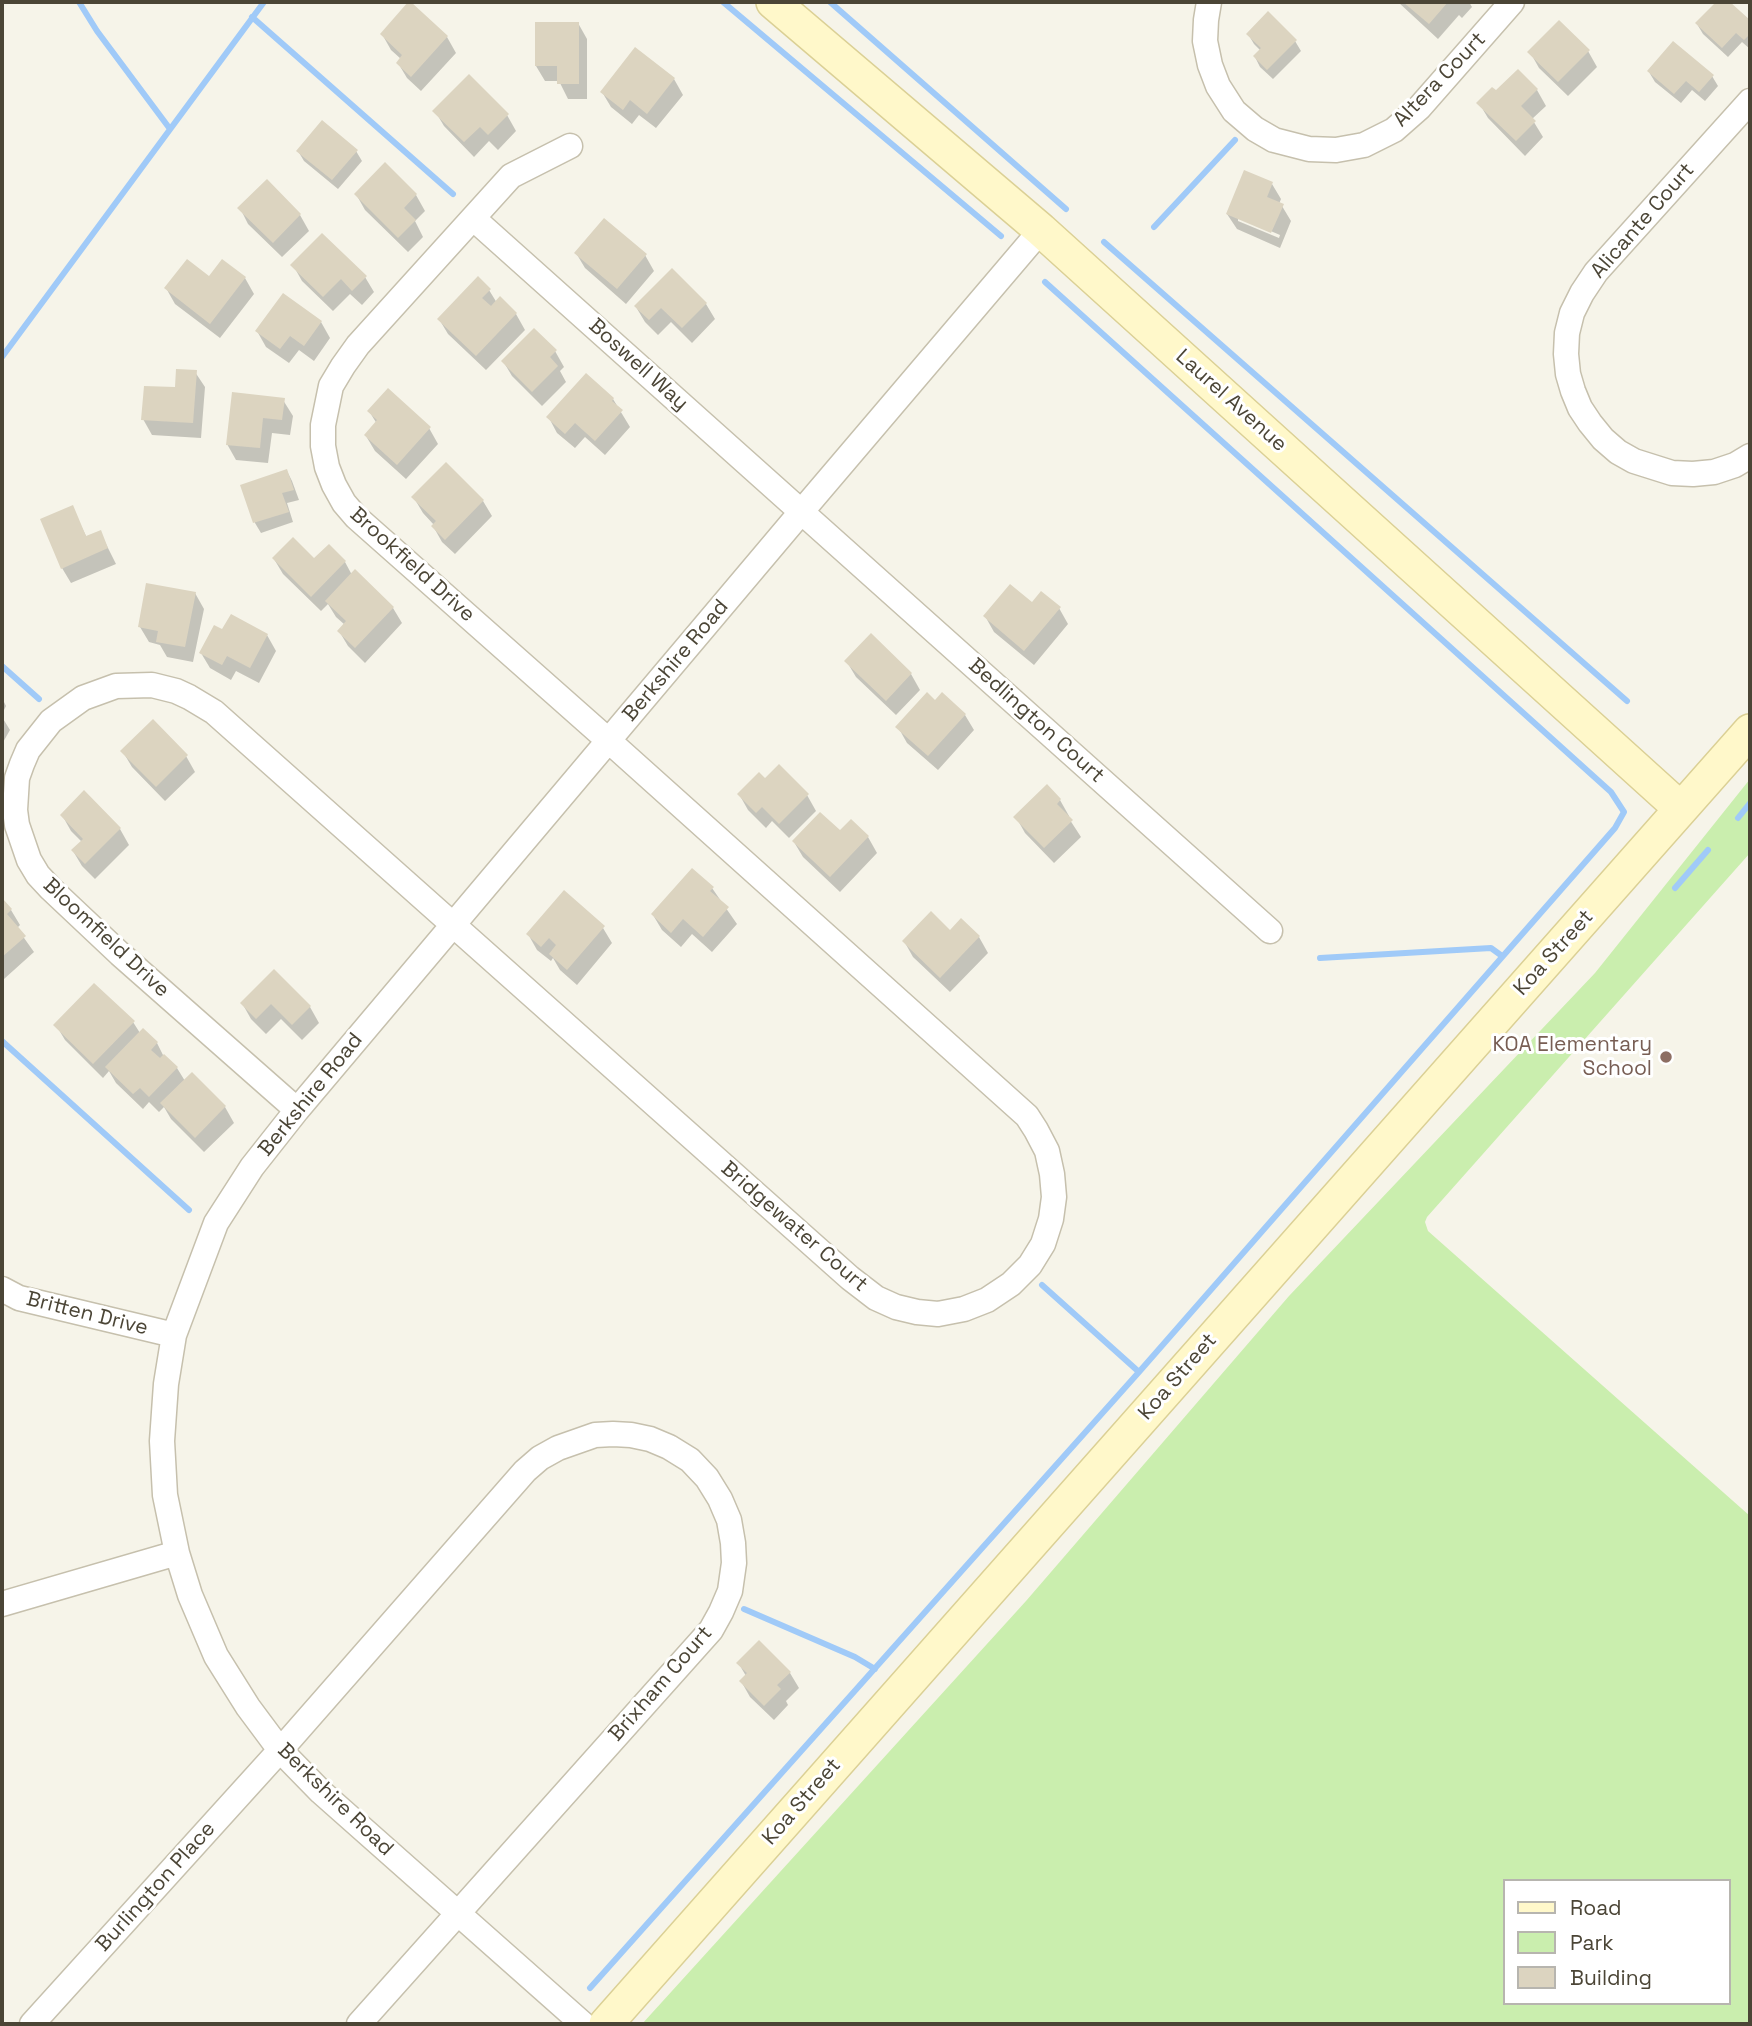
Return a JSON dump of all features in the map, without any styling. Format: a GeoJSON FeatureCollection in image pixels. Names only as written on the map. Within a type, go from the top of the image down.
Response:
{"type":"FeatureCollection","features":[{"type":"Feature","properties":{"kind":"main road","name":"Laurel Avenue"},"geometry":{"type":"LineString","coordinates":[[773,2],[1041,230],[1681,809]]}},
{"type":"Feature","properties":{"kind":"main road","name":"Koa Street"},"geometry":{"type":"LineString","coordinates":[[606,2024],[1750,731]]}},
{"type":"Feature","properties":{"kind":"street","name":"Altera Court"},"geometry":{"type":"LineString","coordinates":[[1209,2],[1205,41],[1210,65],[1218,86],[1234,111],[1255,129],[1274,140],[1309,149],[1336,150],[1364,145],[1394,130],[1419,108],[1512,2]]}},
{"type":"Feature","properties":{"kind":"street","name":"Alicante Court"},"geometry":{"type":"LineString","coordinates":[[1750,101],[1596,272],[1581,293],[1572,313],[1566,354],[1573,391],[1590,424],[1618,452],[1634,461],[1672,473],[1693,474],[1714,472],[1735,465],[1750,456]]}},
{"type":"Feature","properties":{"kind":"street","name":"Brookfield Drive"},"geometry":{"type":"LineString","coordinates":[[570,146],[511,176],[358,345],[331,386],[323,425],[323,446],[327,467],[344,503],[356,517],[609,741]]}},
{"type":"Feature","properties":{"kind":"street","name":"Boswell Way"},"geometry":{"type":"LineString","coordinates":[[474,219],[802,511]]}},
{"type":"Feature","properties":{"kind":"street","name":"Berkshire Road"},"geometry":{"type":"LineString","coordinates":[[583,2024],[321,1792],[280,1750],[248,1707],[216,1656],[190,1595],[177,1553],[165,1495],[162,1441],[166,1384],[174,1335],[216,1223],[252,1167],[297,1110],[1041,230]]}},
{"type":"Feature","properties":{"kind":"street","name":"Bedlington Court"},"geometry":{"type":"LineString","coordinates":[[802,511],[1270,931]]}},
{"type":"Feature","properties":{"kind":"street","name":"Bloomfield Drive"},"geometry":{"type":"LineString","coordinates":[[297,1110],[120,954],[38,875],[22,843],[15,810],[17,778],[36,737],[66,708],[83,698],[116,686],[152,685],[176,691],[214,712],[453,926]]}},
{"type":"Feature","properties":{"kind":"street","name":"Bridgewater Court"},"geometry":{"type":"LineString","coordinates":[[453,926],[850,1278],[876,1298],[916,1312],[938,1314],[964,1309],[987,1300],[1011,1284],[1030,1265],[1043,1244],[1054,1198],[1046,1151],[1027,1116],[609,741]]}},
{"type":"Feature","properties":{"kind":"street","name":"Britten Drive"},"geometry":{"type":"LineString","coordinates":[[2,1289],[19,1298],[174,1335]]}},
{"type":"Feature","properties":{"kind":"street","name":"Brixham Court"},"geometry":{"type":"LineString","coordinates":[[280,1750],[525,1471],[540,1458],[558,1447],[576,1441],[595,1435],[613,1434],[650,1439],[669,1447],[690,1461],[707,1478],[729,1520],[734,1563],[730,1591],[721,1612],[711,1630],[457,1915]]}},
{"type":"Feature","properties":{"kind":"street"},"geometry":{"type":"LineString","coordinates":[[2,1604],[177,1553]]}},
{"type":"Feature","properties":{"kind":"street","name":"Burlington Place"},"geometry":{"type":"LineString","coordinates":[[32,2024],[280,1750]]}},
{"type":"Feature","properties":{"kind":"street"},"geometry":{"type":"LineString","coordinates":[[359,2024],[457,1915]]}},
{"type":"Feature","properties":{"kind":"green space"},"geometry":{"type":"Polygon","coordinates":[[[1750,779],[1750,853],[1425,1222],[1428,1231],[1750,1516],[1750,2024],[642,2024],[1026,1601],[1289,1296],[1595,973],[1750,779]]]}},
{"type":"Feature","properties":{"kind":"building"},"geometry":{"type":"Polygon","coordinates":[[[408,2],[448,36],[411,77],[396,63],[402,55],[380,34],[408,2]]]}},
{"type":"Feature","properties":{"kind":"building"},"geometry":{"type":"Polygon","coordinates":[[[1403,2],[1448,2],[1429,24],[1403,2]]]}},
{"type":"Feature","properties":{"kind":"building"},"geometry":{"type":"Polygon","coordinates":[[[1716,2],[1730,2],[1750,20],[1750,34],[1744,40],[1736,33],[1722,48],[1695,23],[1716,2]]]}},
{"type":"Feature","properties":{"kind":"building"},"geometry":{"type":"Polygon","coordinates":[[[1268,11],[1297,40],[1267,70],[1253,56],[1261,48],[1246,34],[1268,11]]]}},
{"type":"Feature","properties":{"kind":"building"},"geometry":{"type":"Polygon","coordinates":[[[1559,20],[1590,50],[1558,82],[1527,52],[1559,20]]]}},
{"type":"Feature","properties":{"kind":"building"},"geometry":{"type":"Polygon","coordinates":[[[535,22],[579,22],[579,84],[557,84],[557,66],[535,66],[535,22]]]}},
{"type":"Feature","properties":{"kind":"building"},"geometry":{"type":"Polygon","coordinates":[[[1673,41],[1714,75],[1699,92],[1686,81],[1674,94],[1647,71],[1673,41]]]}},
{"type":"Feature","properties":{"kind":"building"},"geometry":{"type":"Polygon","coordinates":[[[635,47],[675,78],[647,114],[630,100],[623,110],[600,92],[635,47]]]}},
{"type":"Feature","properties":{"kind":"building"},"geometry":{"type":"Polygon","coordinates":[[[1518,69],[1538,89],[1521,106],[1536,121],[1516,141],[1476,103],[1492,87],[1496,90],[1518,69]]]}},
{"type":"Feature","properties":{"kind":"building"},"geometry":{"type":"Polygon","coordinates":[[[469,74],[509,114],[488,135],[480,127],[464,142],[432,111],[469,74]]]}},
{"type":"Feature","properties":{"kind":"building"},"geometry":{"type":"Polygon","coordinates":[[[322,120],[358,150],[332,180],[296,151],[322,120]]]}},
{"type":"Feature","properties":{"kind":"building"},"geometry":{"type":"Polygon","coordinates":[[[385,162],[417,194],[404,208],[416,220],[398,238],[354,194],[385,162]]]}},
{"type":"Feature","properties":{"kind":"building"},"geometry":{"type":"Polygon","coordinates":[[[1244,170],[1273,182],[1267,197],[1284,204],[1271,233],[1226,214],[1244,170]]]}},
{"type":"Feature","properties":{"kind":"building"},"geometry":{"type":"Polygon","coordinates":[[[267,179],[301,214],[273,243],[237,208],[267,179]]]}},
{"type":"Feature","properties":{"kind":"building"},"geometry":{"type":"Polygon","coordinates":[[[604,218],[647,254],[617,289],[574,253],[604,218]]]}},
{"type":"Feature","properties":{"kind":"building"},"geometry":{"type":"Polygon","coordinates":[[[322,233],[367,276],[352,291],[341,279],[323,297],[290,265],[322,233]]]}},
{"type":"Feature","properties":{"kind":"building"},"geometry":{"type":"Polygon","coordinates":[[[187,259],[209,276],[222,259],[246,277],[210,324],[164,288],[187,259]]]}},
{"type":"Feature","properties":{"kind":"building"},"geometry":{"type":"Polygon","coordinates":[[[672,268],[707,303],[682,328],[661,308],[649,320],[634,306],[672,268]]]}},
{"type":"Feature","properties":{"kind":"building"},"geometry":{"type":"Polygon","coordinates":[[[478,276],[491,289],[482,298],[491,306],[500,296],[517,313],[476,356],[437,319],[478,276]]]}},
{"type":"Feature","properties":{"kind":"building"},"geometry":{"type":"Polygon","coordinates":[[[283,293],[322,321],[304,346],[290,336],[280,349],[255,331],[283,293]]]}},
{"type":"Feature","properties":{"kind":"building"},"geometry":{"type":"Polygon","coordinates":[[[534,328],[557,350],[550,357],[558,366],[532,392],[501,361],[534,328]]]}},
{"type":"Feature","properties":{"kind":"building"},"geometry":{"type":"Polygon","coordinates":[[[176,369],[197,370],[193,423],[141,420],[144,386],[175,387],[176,369]]]}},
{"type":"Feature","properties":{"kind":"building"},"geometry":{"type":"Polygon","coordinates":[[[586,373],[614,398],[612,401],[623,410],[595,441],[575,423],[565,434],[546,417],[586,373]]]}},
{"type":"Feature","properties":{"kind":"building"},"geometry":{"type":"Polygon","coordinates":[[[388,388],[431,427],[397,465],[364,435],[377,420],[367,411],[388,388]]]}},
{"type":"Feature","properties":{"kind":"building"},"geometry":{"type":"Polygon","coordinates":[[[232,392],[285,398],[282,420],[263,418],[260,448],[226,445],[232,392]]]}},
{"type":"Feature","properties":{"kind":"building"},"geometry":{"type":"Polygon","coordinates":[[[446,462],[484,500],[445,540],[431,526],[436,521],[411,497],[446,462]]]}},
{"type":"Feature","properties":{"kind":"building"},"geometry":{"type":"Polygon","coordinates":[[[287,469],[294,490],[282,493],[289,512],[253,523],[240,485],[287,469]]]}},
{"type":"Feature","properties":{"kind":"building"},"geometry":{"type":"Polygon","coordinates":[[[73,505],[86,536],[101,530],[108,548],[61,569],[40,519],[73,505]]]}},
{"type":"Feature","properties":{"kind":"building"},"geometry":{"type":"Polygon","coordinates":[[[293,537],[314,558],[329,544],[346,561],[311,597],[272,558],[293,537]]]}},
{"type":"Feature","properties":{"kind":"building"},"geometry":{"type":"Polygon","coordinates":[[[355,569],[394,607],[355,648],[337,631],[346,621],[325,601],[355,569]]]}},
{"type":"Feature","properties":{"kind":"building"},"geometry":{"type":"Polygon","coordinates":[[[146,583],[196,592],[185,647],[156,642],[158,631],[138,627],[146,583]]]}},
{"type":"Feature","properties":{"kind":"building"},"geometry":{"type":"Polygon","coordinates":[[[1010,584],[1032,602],[1041,591],[1061,607],[1024,651],[983,616],[1010,584]]]}},
{"type":"Feature","properties":{"kind":"building"},"geometry":{"type":"Polygon","coordinates":[[[231,614],[268,634],[250,668],[227,656],[222,665],[199,653],[214,625],[222,629],[231,614]]]}},
{"type":"Feature","properties":{"kind":"building"},"geometry":{"type":"Polygon","coordinates":[[[871,633],[912,673],[886,701],[844,661],[871,633]]]}},
{"type":"Feature","properties":{"kind":"building"},"geometry":{"type":"Polygon","coordinates":[[[927,692],[935,700],[942,692],[966,714],[928,756],[895,727],[927,692]]]}},
{"type":"Feature","properties":{"kind":"building"},"geometry":{"type":"Polygon","coordinates":[[[153,719],[188,755],[156,787],[120,751],[153,719]]]}},
{"type":"Feature","properties":{"kind":"building"},"geometry":{"type":"Polygon","coordinates":[[[779,764],[809,794],[779,824],[762,807],[756,813],[737,794],[759,772],[765,778],[779,764]]]}},
{"type":"Feature","properties":{"kind":"building"},"geometry":{"type":"Polygon","coordinates":[[[1047,784],[1061,799],[1057,804],[1073,820],[1044,848],[1013,817],[1047,784]]]}},
{"type":"Feature","properties":{"kind":"building"},"geometry":{"type":"Polygon","coordinates":[[[84,790],[121,828],[85,864],[71,850],[83,839],[60,815],[84,790]]]}},
{"type":"Feature","properties":{"kind":"building"},"geometry":{"type":"Polygon","coordinates":[[[820,812],[840,830],[851,819],[869,836],[830,877],[792,841],[820,812]]]}},
{"type":"Feature","properties":{"kind":"building"},"geometry":{"type":"Polygon","coordinates":[[[692,868],[714,887],[710,891],[729,907],[703,937],[683,919],[671,933],[651,914],[692,868]]]}},
{"type":"Feature","properties":{"kind":"building"},"geometry":{"type":"Polygon","coordinates":[[[564,890],[605,926],[567,970],[549,954],[556,945],[549,938],[541,947],[526,934],[564,890]]]}},
{"type":"Feature","properties":{"kind":"building"},"geometry":{"type":"Polygon","coordinates":[[[2,900],[12,909],[7,914],[26,936],[2,957],[2,900]]]}},
{"type":"Feature","properties":{"kind":"building"},"geometry":{"type":"Polygon","coordinates":[[[931,911],[950,930],[961,918],[980,936],[940,978],[902,941],[931,911]]]}},
{"type":"Feature","properties":{"kind":"building"},"geometry":{"type":"Polygon","coordinates":[[[274,969],[311,1006],[292,1025],[271,1004],[256,1019],[240,1003],[274,969]]]}},
{"type":"Feature","properties":{"kind":"building"},"geometry":{"type":"Polygon","coordinates":[[[94,983],[135,1021],[93,1064],[53,1025],[94,983]]]}},
{"type":"Feature","properties":{"kind":"building"},"geometry":{"type":"Polygon","coordinates":[[[143,1028],[158,1042],[151,1050],[160,1058],[164,1054],[178,1067],[149,1097],[140,1088],[133,1094],[105,1067],[143,1028]]]}},
{"type":"Feature","properties":{"kind":"building"},"geometry":{"type":"Polygon","coordinates":[[[192,1072],[226,1106],[195,1138],[160,1103],[192,1072]]]}},
{"type":"Feature","properties":{"kind":"building"},"geometry":{"type":"Polygon","coordinates":[[[759,1640],[791,1672],[777,1685],[781,1689],[764,1706],[739,1681],[747,1673],[736,1663],[759,1640]]]}},
{"type":"Feature","properties":{"kind":"waterway"},"geometry":{"type":"LineString","coordinates":[[79,2],[97,31],[170,129]]}},
{"type":"Feature","properties":{"kind":"waterway"},"geometry":{"type":"LineString","coordinates":[[2,357],[264,2]]}},
{"type":"Feature","properties":{"kind":"waterway"},"geometry":{"type":"LineString","coordinates":[[723,2],[1001,236]]}},
{"type":"Feature","properties":{"kind":"waterway"},"geometry":{"type":"LineString","coordinates":[[830,2],[1066,209]]}},
{"type":"Feature","properties":{"kind":"waterway"},"geometry":{"type":"LineString","coordinates":[[252,17],[453,194]]}},
{"type":"Feature","properties":{"kind":"waterway"},"geometry":{"type":"LineString","coordinates":[[1154,227],[1235,140]]}},
{"type":"Feature","properties":{"kind":"waterway"},"geometry":{"type":"LineString","coordinates":[[1104,242],[1627,701]]}},
{"type":"Feature","properties":{"kind":"waterway"},"geometry":{"type":"LineString","coordinates":[[590,1988],[1139,1372],[1615,828],[1624,812],[1611,792],[1045,282]]}},
{"type":"Feature","properties":{"kind":"waterway"},"geometry":{"type":"LineString","coordinates":[[2,666],[39,699]]}},
{"type":"Feature","properties":{"kind":"waterway"},"geometry":{"type":"LineString","coordinates":[[1738,818],[1750,803]]}},
{"type":"Feature","properties":{"kind":"waterway"},"geometry":{"type":"LineString","coordinates":[[1675,888],[1708,850]]}},
{"type":"Feature","properties":{"kind":"waterway"},"geometry":{"type":"LineString","coordinates":[[1320,958],[1491,948],[1502,956]]}},
{"type":"Feature","properties":{"kind":"waterway"},"geometry":{"type":"LineString","coordinates":[[2,1041],[189,1210]]}},
{"type":"Feature","properties":{"kind":"waterway"},"geometry":{"type":"LineString","coordinates":[[1042,1285],[1139,1372]]}},
{"type":"Feature","properties":{"kind":"waterway"},"geometry":{"type":"LineString","coordinates":[[744,1609],[855,1657],[875,1669]]}},
{"type":"Feature","properties":{"kind":"place","name":"KOA Elementary School"},"geometry":{"type":"Point","coordinates":[1666,1057]}}]}
